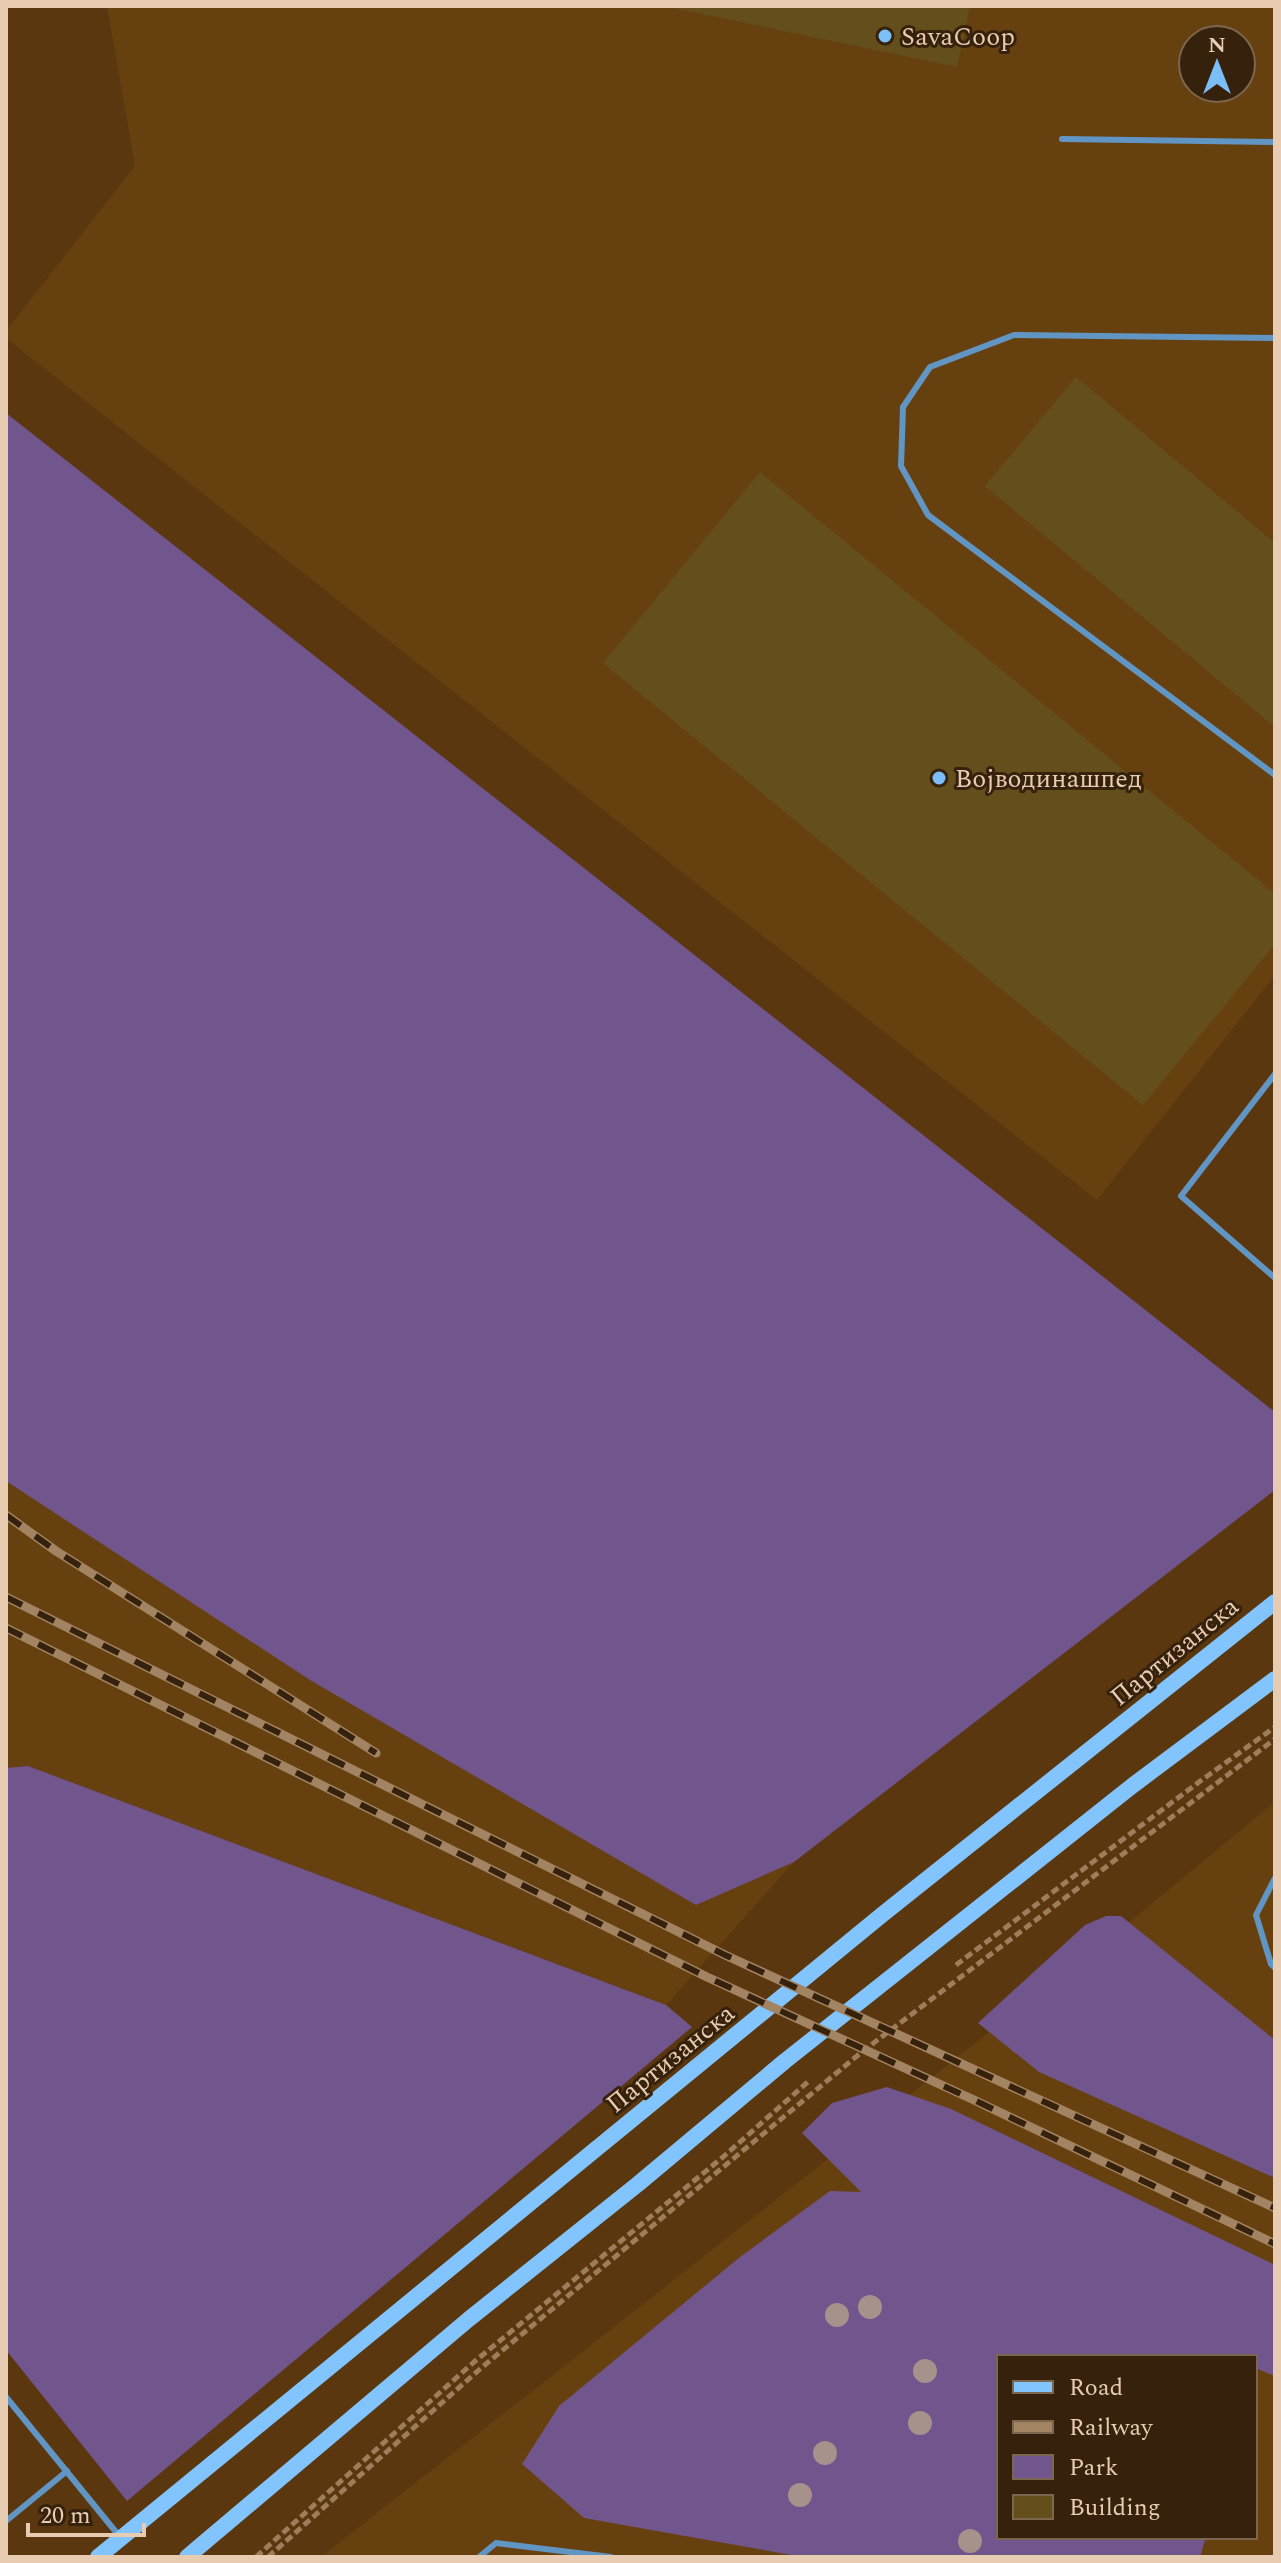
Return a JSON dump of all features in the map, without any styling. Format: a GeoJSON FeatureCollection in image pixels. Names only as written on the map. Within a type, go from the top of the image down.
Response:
{"type":"FeatureCollection","features":[{"type":"Feature","properties":{"kind":"main road","name":"Партизанска"},"geometry":{"type":"LineString","coordinates":[[98,2557],[883,1914],[1275,1602]]}},
{"type":"Feature","properties":{"kind":"main road"},"geometry":{"type":"LineString","coordinates":[[187,2557],[469,2319],[785,2061],[1119,1795],[1275,1679]]}},
{"type":"Feature","properties":{"kind":"lane"},"geometry":{"type":"LineString","coordinates":[[1062,139],[1275,142]]}},
{"type":"Feature","properties":{"kind":"lane"},"geometry":{"type":"LineString","coordinates":[[1275,338],[1014,335],[930,367],[903,407],[901,466],[928,515],[1275,775]]}},
{"type":"Feature","properties":{"kind":"lane"},"geometry":{"type":"LineString","coordinates":[[1275,1074],[1181,1196],[1275,1278]]}},
{"type":"Feature","properties":{"kind":"lane"},"geometry":{"type":"LineString","coordinates":[[1275,1878],[1256,1915],[1271,1964],[1275,1968]]}},
{"type":"Feature","properties":{"kind":"lane"},"geometry":{"type":"LineString","coordinates":[[6,2397],[122,2538]]}},
{"type":"Feature","properties":{"kind":"lane"},"geometry":{"type":"LineString","coordinates":[[6,2521],[67,2471]]}},
{"type":"Feature","properties":{"kind":"lane"},"geometry":{"type":"LineString","coordinates":[[479,2557],[496,2543],[611,2557]]}},
{"type":"Feature","properties":{"kind":"path"},"geometry":{"type":"LineString","coordinates":[[951,1969],[1275,1727]]}},
{"type":"Feature","properties":{"kind":"path"},"geometry":{"type":"LineString","coordinates":[[268,2557],[480,2369],[863,2051],[1275,1739]]}},
{"type":"Feature","properties":{"kind":"path"},"geometry":{"type":"LineString","coordinates":[[256,2557],[474,2362],[723,2157],[816,2075]]}},
{"type":"Feature","properties":{"kind":"shaded area"},"geometry":{"type":"Polygon","coordinates":[[[107,6],[1275,6],[1275,975],[1097,1200],[6,338],[6,331],[135,166],[107,6]]]}},
{"type":"Feature","properties":{"kind":"shaded area"},"geometry":{"type":"Polygon","coordinates":[[[6,1095],[296,1477],[794,1862],[666,2005],[28,1766],[6,1768],[6,1095]]]}},
{"type":"Feature","properties":{"kind":"shaded area"},"geometry":{"type":"Polygon","coordinates":[[[1275,1802],[1275,2557],[321,2557],[1127,1924],[1275,1802]]]}},
{"type":"Feature","properties":{"kind":"green space"},"geometry":{"type":"Polygon","coordinates":[[[6,413],[1275,1412],[1275,1490],[794,1862],[696,1905],[310,1680],[6,1481],[6,413]]]}},
{"type":"Feature","properties":{"kind":"green space"},"geometry":{"type":"Polygon","coordinates":[[[28,1766],[666,2005],[692,2027],[127,2501],[6,2350],[6,1768],[28,1766]]]}},
{"type":"Feature","properties":{"kind":"green space"},"geometry":{"type":"Polygon","coordinates":[[[1106,1916],[1121,1916],[1275,2040],[1275,2178],[1039,2072],[978,2023],[1085,1925],[1106,1916]]]}},
{"type":"Feature","properties":{"kind":"green space"},"geometry":{"type":"Polygon","coordinates":[[[887,2087],[951,2109],[1275,2265],[1275,2376],[1257,2369],[1257,2355],[997,2355],[997,2539],[1205,2539],[1200,2557],[803,2557],[584,2518],[522,2464],[559,2406],[740,2257],[830,2191],[861,2192],[802,2133],[832,2103],[887,2087]]]}},
{"type":"Feature","properties":{"kind":"building","name":"SavaCoop"},"geometry":{"type":"Polygon","coordinates":[[[664,6],[970,6],[957,67],[664,6]]]}},
{"type":"Feature","properties":{"kind":"building"},"geometry":{"type":"Polygon","coordinates":[[[1076,377],[1275,543],[1275,727],[985,486],[1076,377]]]}},
{"type":"Feature","properties":{"kind":"building","name":"Војводинашпед"},"geometry":{"type":"Polygon","coordinates":[[[760,472],[1275,894],[1275,944],[1143,1105],[603,663],[760,472]]]}},
{"type":"Feature","properties":{"kind":"railway"},"geometry":{"type":"LineString","coordinates":[[6,1515],[56,1551],[376,1753]]}},
{"type":"Feature","properties":{"kind":"railway"},"geometry":{"type":"LineString","coordinates":[[6,1597],[725,1955],[1275,2208]]}},
{"type":"Feature","properties":{"kind":"railway"},"geometry":{"type":"LineString","coordinates":[[6,1628],[707,1977],[1275,2244]]}},
{"type":"Feature","properties":{"kind":"place","name":"SavaCoop"},"geometry":{"type":"Point","coordinates":[885,36]}},
{"type":"Feature","properties":{"kind":"place","name":"Војводинашпед"},"geometry":{"type":"Point","coordinates":[939,778]}}]}
